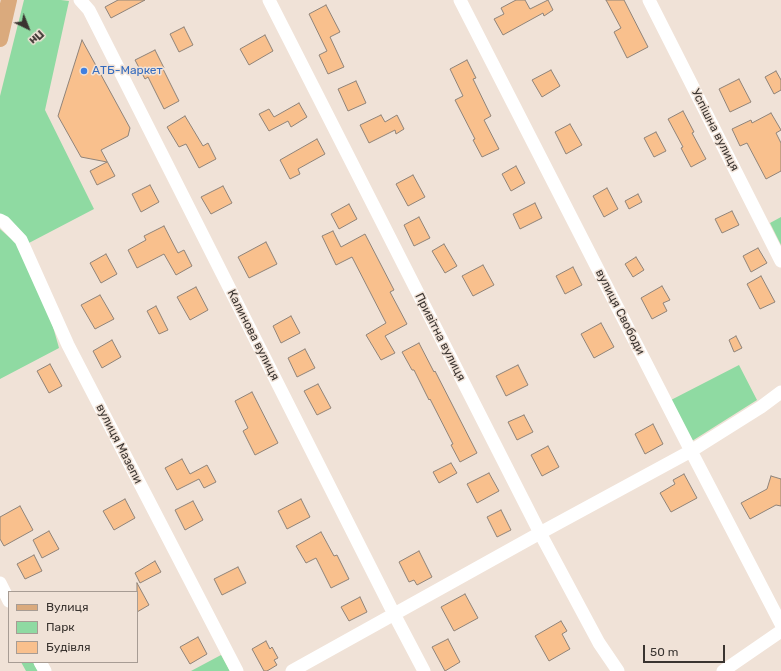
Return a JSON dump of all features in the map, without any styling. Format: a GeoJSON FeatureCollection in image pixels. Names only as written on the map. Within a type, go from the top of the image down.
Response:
{"type":"FeatureCollection","features":[{"type":"Feature","properties":{"kind":"main road"},"geometry":{"type":"LineString","coordinates":[[0,39],[9,0]]}},
{"type":"Feature","properties":{"kind":"street","name":"Калинова вулиця"},"geometry":{"type":"LineString","coordinates":[[80,0],[89,10],[424,671]]}},
{"type":"Feature","properties":{"kind":"street","name":"Привітна вулиця"},"geometry":{"type":"LineString","coordinates":[[269,0],[540,532],[599,643],[618,671]]}},
{"type":"Feature","properties":{"kind":"street","name":"вулиця Свободи"},"geometry":{"type":"LineString","coordinates":[[460,0],[781,624]]}},
{"type":"Feature","properties":{"kind":"street","name":"Успішна вулиця"},"geometry":{"type":"LineString","coordinates":[[649,0],[781,261]]}},
{"type":"Feature","properties":{"kind":"street","name":"вулиця Мазепи"},"geometry":{"type":"LineString","coordinates":[[0,220],[4,222],[21,240],[68,345],[237,671]]}},
{"type":"Feature","properties":{"kind":"street"},"geometry":{"type":"LineString","coordinates":[[292,671],[540,532],[691,451],[761,407],[781,392]]}},
{"type":"Feature","properties":{"kind":"street"},"geometry":{"type":"LineString","coordinates":[[0,583],[8,599]]}},
{"type":"Feature","properties":{"kind":"street"},"geometry":{"type":"LineString","coordinates":[[724,671],[781,631]]}},
{"type":"Feature","properties":{"kind":"green space"},"geometry":{"type":"Polygon","coordinates":[[[24,0],[69,1],[45,110],[94,209],[27,244],[0,214],[0,96],[24,0]]]}},
{"type":"Feature","properties":{"kind":"green space"},"geometry":{"type":"Polygon","coordinates":[[[781,217],[781,245],[770,223],[781,217]]]}},
{"type":"Feature","properties":{"kind":"green space"},"geometry":{"type":"Polygon","coordinates":[[[0,229],[18,245],[50,316],[59,348],[0,379],[0,229]]]}},
{"type":"Feature","properties":{"kind":"green space"},"geometry":{"type":"Polygon","coordinates":[[[739,365],[757,400],[692,441],[671,400],[739,365]]]}},
{"type":"Feature","properties":{"kind":"green space"},"geometry":{"type":"Polygon","coordinates":[[[221,655],[230,671],[191,671],[221,655]]]}},
{"type":"Feature","properties":{"kind":"green space"},"geometry":{"type":"Polygon","coordinates":[[[22,663],[34,663],[38,671],[26,671],[22,663]]]}},
{"type":"Feature","properties":{"kind":"building"},"geometry":{"type":"Polygon","coordinates":[[[118,0],[145,0],[111,18],[105,7],[118,0]]]}},
{"type":"Feature","properties":{"kind":"building"},"geometry":{"type":"Polygon","coordinates":[[[516,0],[525,0],[530,9],[548,0],[553,10],[544,16],[543,13],[503,35],[494,19],[504,14],[501,8],[516,0]]]}},
{"type":"Feature","properties":{"kind":"building"},"geometry":{"type":"Polygon","coordinates":[[[606,0],[624,0],[648,47],[627,58],[614,32],[621,28],[606,0]]]}},
{"type":"Feature","properties":{"kind":"building"},"geometry":{"type":"Polygon","coordinates":[[[326,5],[340,32],[330,37],[344,67],[328,74],[319,55],[327,51],[309,14],[326,5]]]}},
{"type":"Feature","properties":{"kind":"building"},"geometry":{"type":"Polygon","coordinates":[[[184,27],[193,45],[179,52],[170,34],[184,27]]]}},
{"type":"Feature","properties":{"kind":"building"},"geometry":{"type":"Polygon","coordinates":[[[265,35],[273,51],[249,65],[240,49],[265,35]]]}},
{"type":"Feature","properties":{"kind":"building"},"geometry":{"type":"Polygon","coordinates":[[[82,40],[130,128],[128,136],[101,150],[115,176],[97,185],[90,171],[107,162],[81,157],[58,116],[82,40]]]}},
{"type":"Feature","properties":{"kind":"building"},"geometry":{"type":"Polygon","coordinates":[[[155,50],[179,101],[164,109],[148,77],[145,79],[135,60],[155,50]]]}},
{"type":"Feature","properties":{"kind":"building"},"geometry":{"type":"Polygon","coordinates":[[[467,60],[476,78],[473,79],[491,116],[484,120],[499,149],[482,157],[473,140],[475,139],[455,100],[463,96],[450,69],[467,60]]]}},
{"type":"Feature","properties":{"kind":"building"},"geometry":{"type":"Polygon","coordinates":[[[551,70],[560,86],[542,97],[532,80],[551,70]]]}},
{"type":"Feature","properties":{"kind":"building"},"geometry":{"type":"Polygon","coordinates":[[[776,71],[781,80],[781,90],[774,94],[765,77],[776,71]]]}},
{"type":"Feature","properties":{"kind":"building"},"geometry":{"type":"Polygon","coordinates":[[[739,79],[751,102],[730,112],[719,89],[739,79]]]}},
{"type":"Feature","properties":{"kind":"building"},"geometry":{"type":"Polygon","coordinates":[[[356,81],[366,103],[348,111],[338,89],[356,81]]]}},
{"type":"Feature","properties":{"kind":"building"},"geometry":{"type":"Polygon","coordinates":[[[299,103],[307,117],[291,127],[288,121],[269,131],[259,114],[269,109],[274,117],[299,103]]]}},
{"type":"Feature","properties":{"kind":"building"},"geometry":{"type":"Polygon","coordinates":[[[683,111],[694,132],[692,133],[706,159],[691,167],[681,148],[683,147],[668,119],[683,111]]]}},
{"type":"Feature","properties":{"kind":"building"},"geometry":{"type":"Polygon","coordinates":[[[771,113],[781,130],[776,133],[781,143],[781,171],[766,179],[747,143],[740,146],[732,129],[751,120],[752,123],[771,113]]]}},
{"type":"Feature","properties":{"kind":"building"},"geometry":{"type":"Polygon","coordinates":[[[381,115],[385,122],[397,115],[404,129],[396,134],[395,130],[369,143],[360,125],[381,115]]]}},
{"type":"Feature","properties":{"kind":"building"},"geometry":{"type":"Polygon","coordinates":[[[185,116],[203,146],[208,143],[216,159],[199,168],[186,144],[179,147],[167,127],[185,116]]]}},
{"type":"Feature","properties":{"kind":"building"},"geometry":{"type":"Polygon","coordinates":[[[570,124],[582,145],[566,154],[555,132],[570,124]]]}},
{"type":"Feature","properties":{"kind":"building"},"geometry":{"type":"Polygon","coordinates":[[[656,132],[666,151],[654,157],[644,138],[656,132]]]}},
{"type":"Feature","properties":{"kind":"building"},"geometry":{"type":"Polygon","coordinates":[[[317,139],[325,154],[298,169],[300,174],[290,179],[280,160],[317,139]]]}},
{"type":"Feature","properties":{"kind":"building"},"geometry":{"type":"Polygon","coordinates":[[[516,166],[525,183],[511,191],[502,174],[516,166]]]}},
{"type":"Feature","properties":{"kind":"building"},"geometry":{"type":"Polygon","coordinates":[[[413,175],[425,197],[408,206],[396,184],[413,175]]]}},
{"type":"Feature","properties":{"kind":"building"},"geometry":{"type":"Polygon","coordinates":[[[150,185],[159,202],[141,212],[132,194],[150,185]]]}},
{"type":"Feature","properties":{"kind":"building"},"geometry":{"type":"Polygon","coordinates":[[[223,186],[232,203],[211,214],[201,197],[223,186]]]}},
{"type":"Feature","properties":{"kind":"building"},"geometry":{"type":"Polygon","coordinates":[[[607,188],[618,209],[604,217],[593,196],[607,188]]]}},
{"type":"Feature","properties":{"kind":"building"},"geometry":{"type":"Polygon","coordinates":[[[638,194],[642,202],[629,209],[625,201],[638,194]]]}},
{"type":"Feature","properties":{"kind":"building"},"geometry":{"type":"Polygon","coordinates":[[[535,203],[542,218],[520,229],[513,214],[535,203]]]}},
{"type":"Feature","properties":{"kind":"building"},"geometry":{"type":"Polygon","coordinates":[[[349,204],[357,219],[339,229],[331,214],[349,204]]]}},
{"type":"Feature","properties":{"kind":"building"},"geometry":{"type":"Polygon","coordinates":[[[732,211],[739,225],[722,233],[715,219],[732,211]]]}},
{"type":"Feature","properties":{"kind":"building"},"geometry":{"type":"Polygon","coordinates":[[[419,217],[430,238],[414,246],[404,225],[419,217]]]}},
{"type":"Feature","properties":{"kind":"building"},"geometry":{"type":"Polygon","coordinates":[[[164,226],[178,253],[184,250],[192,266],[176,275],[164,254],[137,268],[128,250],[146,240],[144,236],[164,226]]]}},
{"type":"Feature","properties":{"kind":"building"},"geometry":{"type":"Polygon","coordinates":[[[333,231],[341,247],[365,234],[394,290],[390,292],[407,324],[385,336],[395,353],[381,360],[366,335],[386,323],[352,257],[336,265],[322,236],[333,231]]]}},
{"type":"Feature","properties":{"kind":"building"},"geometry":{"type":"Polygon","coordinates":[[[266,242],[277,264],[249,278],[238,257],[266,242]]]}},
{"type":"Feature","properties":{"kind":"building"},"geometry":{"type":"Polygon","coordinates":[[[444,244],[457,266],[445,273],[432,251],[444,244]]]}},
{"type":"Feature","properties":{"kind":"building"},"geometry":{"type":"Polygon","coordinates":[[[758,248],[767,263],[751,272],[743,256],[758,248]]]}},
{"type":"Feature","properties":{"kind":"building"},"geometry":{"type":"Polygon","coordinates":[[[106,254],[117,274],[101,283],[90,263],[106,254]]]}},
{"type":"Feature","properties":{"kind":"building"},"geometry":{"type":"Polygon","coordinates":[[[636,257],[644,270],[633,277],[625,264],[636,257]]]}},
{"type":"Feature","properties":{"kind":"building"},"geometry":{"type":"Polygon","coordinates":[[[483,265],[494,285],[473,296],[462,276],[483,265]]]}},
{"type":"Feature","properties":{"kind":"building"},"geometry":{"type":"Polygon","coordinates":[[[573,267],[582,285],[565,294],[556,276],[573,267]]]}},
{"type":"Feature","properties":{"kind":"building"},"geometry":{"type":"Polygon","coordinates":[[[761,276],[775,302],[760,309],[747,284],[761,276]]]}},
{"type":"Feature","properties":{"kind":"building"},"geometry":{"type":"Polygon","coordinates":[[[662,286],[670,300],[663,303],[667,311],[652,319],[641,298],[662,286]]]}},
{"type":"Feature","properties":{"kind":"building"},"geometry":{"type":"Polygon","coordinates":[[[196,287],[208,310],[190,320],[177,297],[196,287]]]}},
{"type":"Feature","properties":{"kind":"building"},"geometry":{"type":"Polygon","coordinates":[[[100,295],[114,319],[95,329],[81,305],[100,295]]]}},
{"type":"Feature","properties":{"kind":"building"},"geometry":{"type":"Polygon","coordinates":[[[156,306],[168,330],[159,334],[147,311],[156,306]]]}},
{"type":"Feature","properties":{"kind":"building"},"geometry":{"type":"Polygon","coordinates":[[[291,316],[300,333],[281,343],[273,326],[291,316]]]}},
{"type":"Feature","properties":{"kind":"building"},"geometry":{"type":"Polygon","coordinates":[[[601,323],[614,347],[594,358],[581,334],[601,323]]]}},
{"type":"Feature","properties":{"kind":"building"},"geometry":{"type":"Polygon","coordinates":[[[736,336],[742,348],[734,352],[729,340],[736,336]]]}},
{"type":"Feature","properties":{"kind":"building"},"geometry":{"type":"Polygon","coordinates":[[[112,340],[121,357],[102,368],[93,351],[112,340]]]}},
{"type":"Feature","properties":{"kind":"building"},"geometry":{"type":"Polygon","coordinates":[[[419,343],[477,453],[460,462],[451,445],[453,444],[430,399],[429,400],[414,370],[412,370],[402,352],[419,343]]]}},
{"type":"Feature","properties":{"kind":"building"},"geometry":{"type":"Polygon","coordinates":[[[305,349],[315,368],[297,377],[288,358],[305,349]]]}},
{"type":"Feature","properties":{"kind":"building"},"geometry":{"type":"Polygon","coordinates":[[[50,364],[62,386],[49,393],[37,371],[50,364]]]}},
{"type":"Feature","properties":{"kind":"building"},"geometry":{"type":"Polygon","coordinates":[[[518,365],[528,385],[506,396],[496,376],[518,365]]]}},
{"type":"Feature","properties":{"kind":"building"},"geometry":{"type":"Polygon","coordinates":[[[318,384],[331,408],[317,415],[304,391],[318,384]]]}},
{"type":"Feature","properties":{"kind":"building"},"geometry":{"type":"Polygon","coordinates":[[[252,392],[278,443],[255,455],[243,431],[248,428],[235,401],[252,392]]]}},
{"type":"Feature","properties":{"kind":"building"},"geometry":{"type":"Polygon","coordinates":[[[524,415],[533,432],[517,440],[508,422],[524,415]]]}},
{"type":"Feature","properties":{"kind":"building"},"geometry":{"type":"Polygon","coordinates":[[[653,424],[663,444],[645,454],[635,434],[653,424]]]}},
{"type":"Feature","properties":{"kind":"building"},"geometry":{"type":"Polygon","coordinates":[[[548,446],[559,467],[542,476],[531,455],[548,446]]]}},
{"type":"Feature","properties":{"kind":"building"},"geometry":{"type":"Polygon","coordinates":[[[182,459],[190,474],[207,465],[216,482],[204,488],[199,479],[177,490],[165,468],[182,459]]]}},
{"type":"Feature","properties":{"kind":"building"},"geometry":{"type":"Polygon","coordinates":[[[451,463],[457,473],[439,483],[433,472],[451,463]]]}},
{"type":"Feature","properties":{"kind":"building"},"geometry":{"type":"Polygon","coordinates":[[[489,473],[499,491],[477,503],[467,484],[489,473]]]}},
{"type":"Feature","properties":{"kind":"building"},"geometry":{"type":"Polygon","coordinates":[[[684,474],[697,498],[671,512],[660,493],[675,484],[673,480],[684,474]]]}},
{"type":"Feature","properties":{"kind":"building"},"geometry":{"type":"Polygon","coordinates":[[[771,476],[781,479],[781,506],[776,505],[750,519],[741,503],[767,489],[771,476]]]}},
{"type":"Feature","properties":{"kind":"building"},"geometry":{"type":"Polygon","coordinates":[[[125,499],[135,518],[114,530],[103,511],[125,499]]]}},
{"type":"Feature","properties":{"kind":"building"},"geometry":{"type":"Polygon","coordinates":[[[301,499],[310,517],[287,529],[278,511],[301,499]]]}},
{"type":"Feature","properties":{"kind":"building"},"geometry":{"type":"Polygon","coordinates":[[[193,501],[203,520],[185,530],[175,510],[193,501]]]}},
{"type":"Feature","properties":{"kind":"building"},"geometry":{"type":"Polygon","coordinates":[[[20,506],[33,530],[4,546],[0,539],[0,517],[20,506]]]}},
{"type":"Feature","properties":{"kind":"building"},"geometry":{"type":"Polygon","coordinates":[[[501,510],[511,530],[497,537],[487,517],[501,510]]]}},
{"type":"Feature","properties":{"kind":"building"},"geometry":{"type":"Polygon","coordinates":[[[49,531],[59,549],[42,558],[33,540],[49,531]]]}},
{"type":"Feature","properties":{"kind":"building"},"geometry":{"type":"Polygon","coordinates":[[[321,532],[334,556],[337,555],[349,579],[331,588],[316,558],[306,563],[296,546],[321,532]]]}},
{"type":"Feature","properties":{"kind":"building"},"geometry":{"type":"Polygon","coordinates":[[[419,551],[432,577],[417,585],[414,580],[409,582],[399,562],[419,551]]]}},
{"type":"Feature","properties":{"kind":"building"},"geometry":{"type":"Polygon","coordinates":[[[34,555],[42,571],[25,579],[17,564],[34,555]]]}},
{"type":"Feature","properties":{"kind":"building"},"geometry":{"type":"Polygon","coordinates":[[[155,561],[161,572],[140,583],[135,573],[155,561]]]}},
{"type":"Feature","properties":{"kind":"building"},"geometry":{"type":"Polygon","coordinates":[[[238,567],[246,583],[222,595],[214,579],[238,567]]]}},
{"type":"Feature","properties":{"kind":"building"},"geometry":{"type":"Polygon","coordinates":[[[137,583],[149,605],[138,611],[138,591],[137,583]]]}},
{"type":"Feature","properties":{"kind":"building"},"geometry":{"type":"Polygon","coordinates":[[[465,594],[478,618],[454,631],[441,607],[465,594]]]}},
{"type":"Feature","properties":{"kind":"building"},"geometry":{"type":"Polygon","coordinates":[[[360,597],[367,612],[349,621],[341,607],[360,597]]]}},
{"type":"Feature","properties":{"kind":"building"},"geometry":{"type":"Polygon","coordinates":[[[561,621],[567,631],[562,634],[570,649],[549,661],[535,636],[561,621]]]}},
{"type":"Feature","properties":{"kind":"building"},"geometry":{"type":"Polygon","coordinates":[[[198,637],[207,654],[190,664],[180,647],[198,637]]]}},
{"type":"Feature","properties":{"kind":"building"},"geometry":{"type":"Polygon","coordinates":[[[448,639],[460,662],[445,671],[432,647],[448,639]]]}},
{"type":"Feature","properties":{"kind":"building"},"geometry":{"type":"Polygon","coordinates":[[[266,641],[270,649],[272,647],[278,658],[274,660],[277,665],[267,671],[264,671],[252,649],[266,641]]]}},
{"type":"Feature","properties":{"kind":"place","name":"АТБ-Маркет"},"geometry":{"type":"Point","coordinates":[84,71]}}]}
